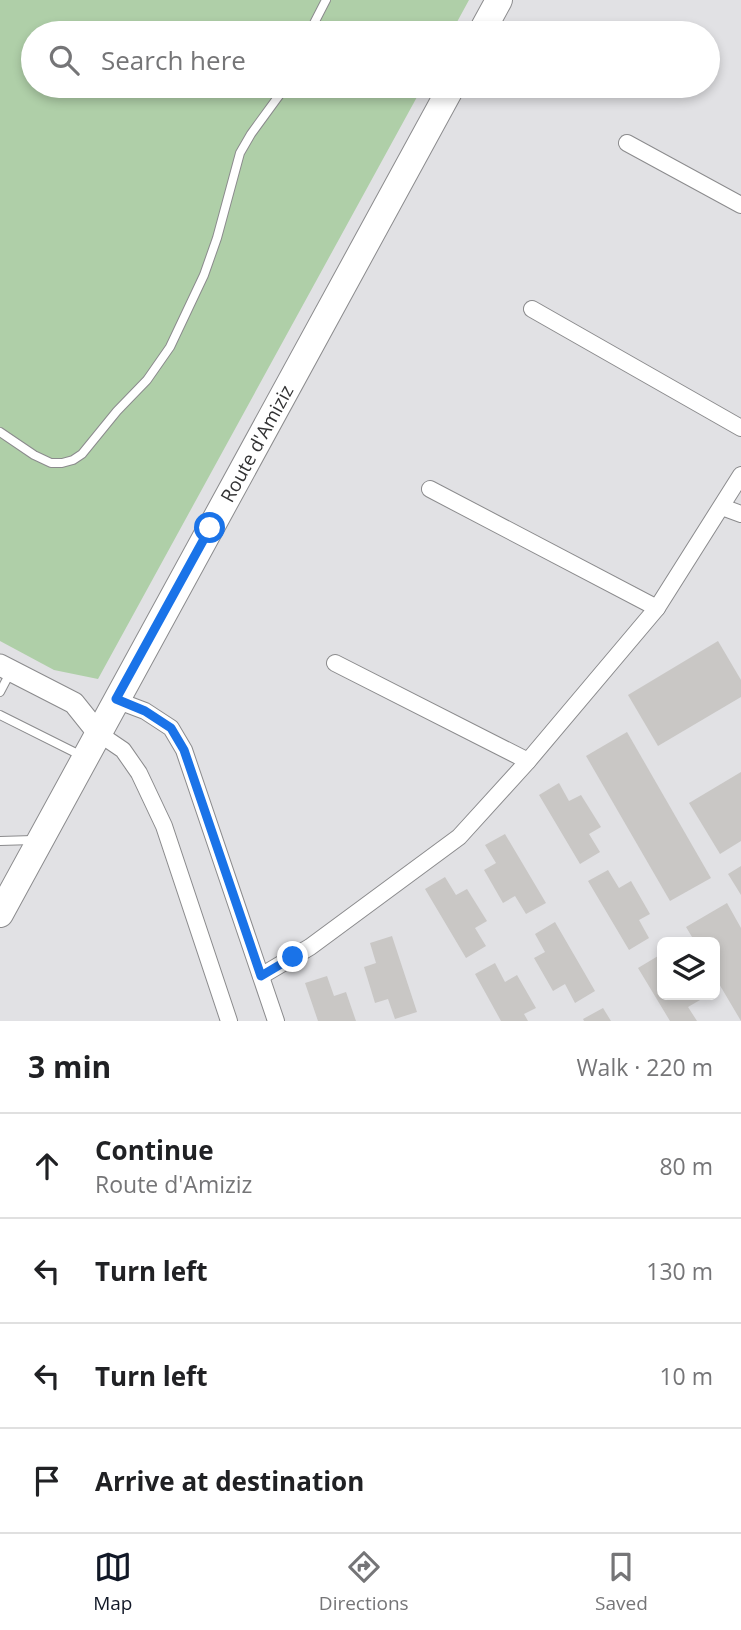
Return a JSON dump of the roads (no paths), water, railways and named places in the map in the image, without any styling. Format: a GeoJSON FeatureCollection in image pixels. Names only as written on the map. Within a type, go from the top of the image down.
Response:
{"type":"FeatureCollection","features":[{"type":"Feature","properties":{"kind":"main road"},"geometry":{"type":"LineString","coordinates":[[488,21],[499,0]]}},
{"type":"Feature","properties":{"kind":"main road","name":"Route d'Amiziz"},"geometry":{"type":"LineString","coordinates":[[0,914],[445,98]]}},
{"type":"Feature","properties":{"kind":"street"},"geometry":{"type":"LineString","coordinates":[[627,143],[741,205]]}},
{"type":"Feature","properties":{"kind":"street"},"geometry":{"type":"LineString","coordinates":[[532,309],[741,428]]}},
{"type":"Feature","properties":{"kind":"street"},"geometry":{"type":"LineString","coordinates":[[261,976],[310,947],[459,836],[528,761],[657,608],[741,475]]}},
{"type":"Feature","properties":{"kind":"street"},"geometry":{"type":"LineString","coordinates":[[430,489],[657,608]]}},
{"type":"Feature","properties":{"kind":"street"},"geometry":{"type":"LineString","coordinates":[[722,507],[741,514]]}},
{"type":"Feature","properties":{"kind":"street"},"geometry":{"type":"LineString","coordinates":[[335,663],[528,761]]}},
{"type":"Feature","properties":{"kind":"street"},"geometry":{"type":"LineString","coordinates":[[6,668],[74,703],[98,733],[122,750],[139,773],[159,816],[229,1021]]}},
{"type":"Feature","properties":{"kind":"street"},"geometry":{"type":"LineString","coordinates":[[74,703],[116,699],[145,711],[171,728],[184,750],[276,1021]]}},
{"type":"Feature","properties":{"kind":"lane"},"geometry":{"type":"LineString","coordinates":[[315,21],[326,0]]}},
{"type":"Feature","properties":{"kind":"lane"},"geometry":{"type":"LineString","coordinates":[[0,432],[51,463],[73,460],[82,454],[117,411],[148,380],[170,347],[204,275],[240,153],[278,98]]}},
{"type":"Feature","properties":{"kind":"lane"},"geometry":{"type":"LineString","coordinates":[[0,692],[6,668]]}},
{"type":"Feature","properties":{"kind":"lane"},"geometry":{"type":"LineString","coordinates":[[0,715],[85,758]]}},
{"type":"Feature","properties":{"kind":"lane"},"geometry":{"type":"LineString","coordinates":[[0,841],[40,841]]}}]}
